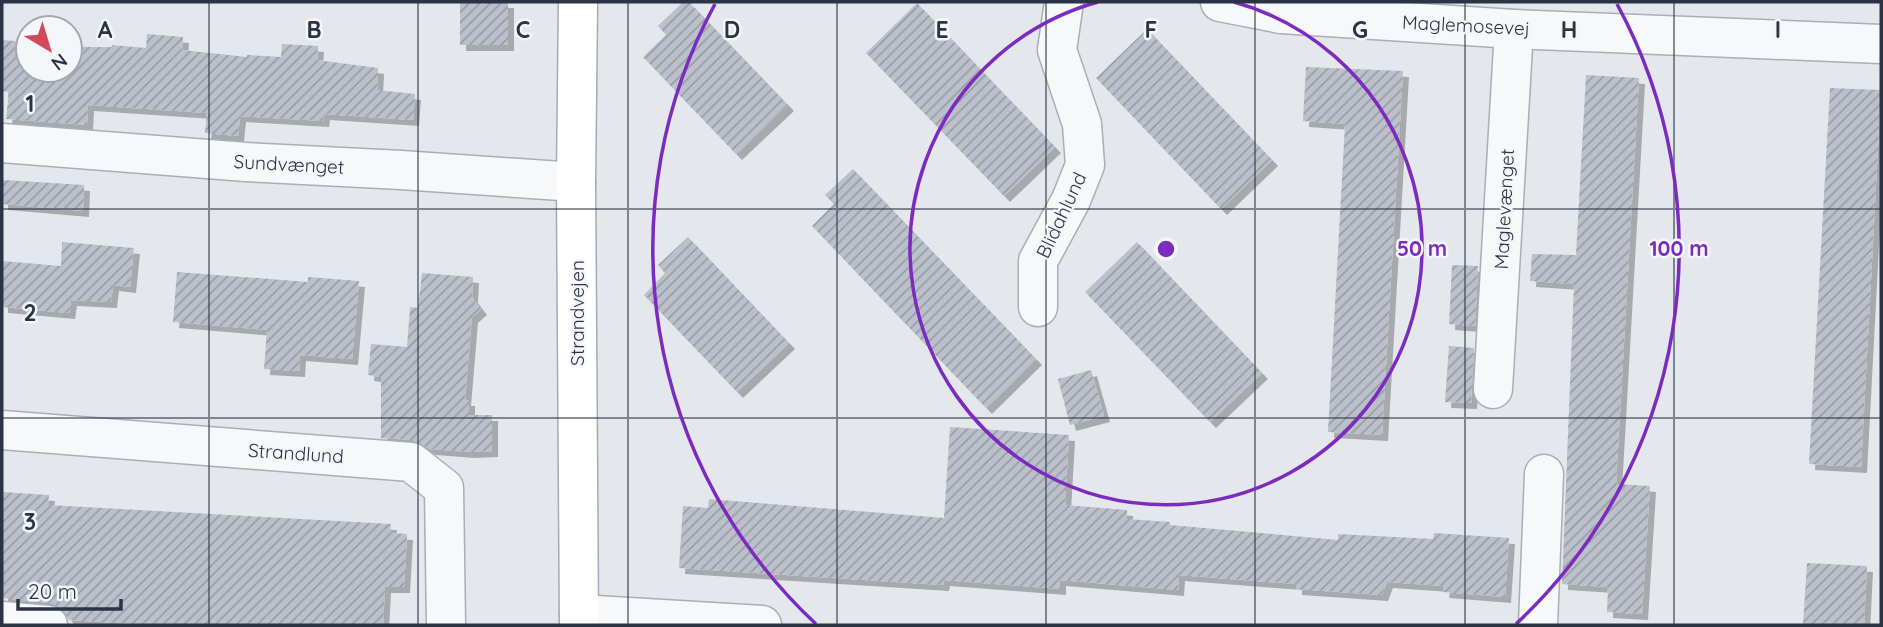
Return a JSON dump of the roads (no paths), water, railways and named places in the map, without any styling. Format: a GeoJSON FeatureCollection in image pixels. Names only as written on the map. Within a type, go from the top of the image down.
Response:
{"type":"FeatureCollection","features":[{"type":"Feature","properties":{"kind":"main road","name":"Strandvejen"},"geometry":{"type":"LineString","coordinates":[[578,2],[576,182],[579,620]]}},
{"type":"Feature","properties":{"kind":"street","name":"Blidahlund"},"geometry":{"type":"LineString","coordinates":[[1038,306],[1038,261],[1072,200],[1085,165],[1082,124],[1057,50],[1064,2]]}},
{"type":"Feature","properties":{"kind":"street","name":"Maglemosevej"},"geometry":{"type":"LineString","coordinates":[[1220,2],[1281,14],[1514,29],[1881,44]]}},
{"type":"Feature","properties":{"kind":"street","name":"Maglevænget"},"geometry":{"type":"LineString","coordinates":[[1493,389],[1514,29]]}},
{"type":"Feature","properties":{"kind":"street","name":"Sundvænget"},"geometry":{"type":"LineString","coordinates":[[2,143],[246,162],[576,182]]}},
{"type":"Feature","properties":{"kind":"street","name":"Strandlund"},"geometry":{"type":"LineString","coordinates":[[2,430],[411,462],[444,488],[446,625]]}},
{"type":"Feature","properties":{"kind":"street"},"geometry":{"type":"LineString","coordinates":[[1538,625],[1544,474]]}},
{"type":"Feature","properties":{"kind":"street"},"geometry":{"type":"LineString","coordinates":[[579,620],[762,625]]}},
{"type":"Feature","properties":{"kind":"street"},"geometry":{"type":"LineString","coordinates":[[2,621],[48,625]]}}]}
